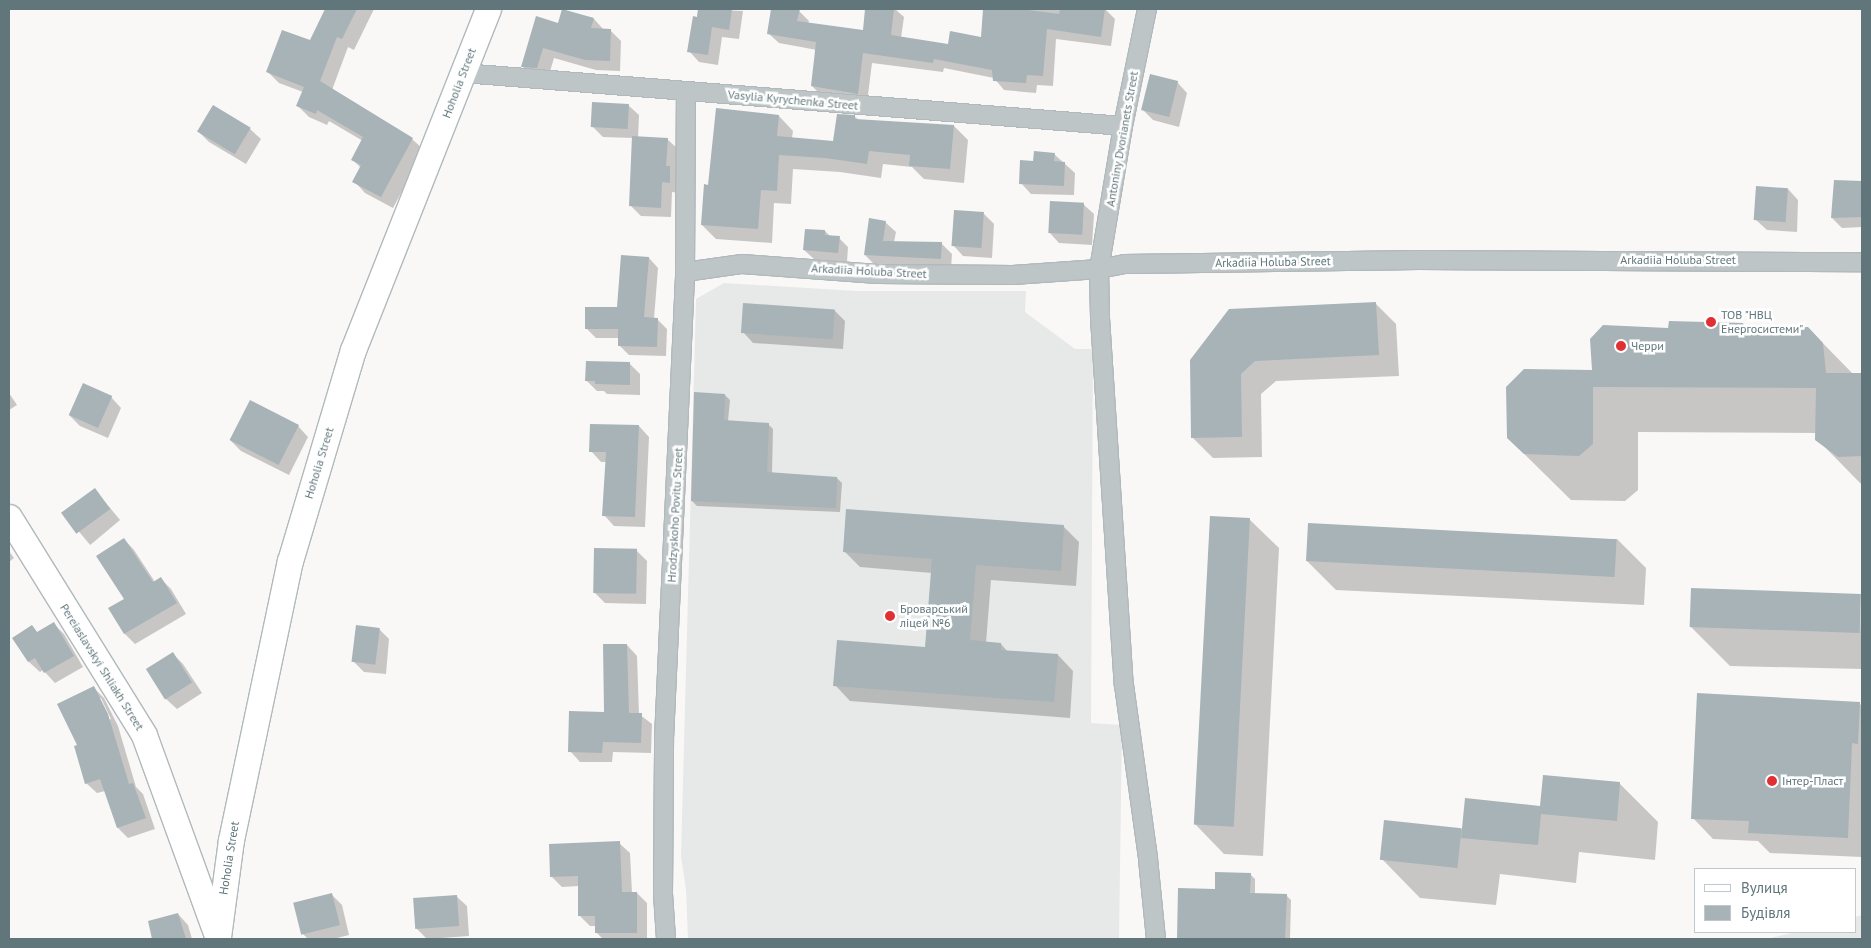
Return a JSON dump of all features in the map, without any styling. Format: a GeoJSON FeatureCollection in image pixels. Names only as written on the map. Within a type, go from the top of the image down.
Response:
{"type":"FeatureCollection","features":[{"type":"Feature","properties":{"kind":"street","name":"Hoholia Street"},"geometry":{"type":"LineString","coordinates":[[218,938],[231,840],[290,561],[353,350],[488,9]]}},
{"type":"Feature","properties":{"kind":"street","name":"Antoniny Dvorianets Street"},"geometry":{"type":"LineString","coordinates":[[1147,9],[1123,126],[1100,269],[1100,318],[1124,684],[1148,860],[1156,939]]}},
{"type":"Feature","properties":{"kind":"street","name":"Vasylia Kyrychenka Street"},"geometry":{"type":"LineString","coordinates":[[463,73],[1123,126]]}},
{"type":"Feature","properties":{"kind":"street","name":"Hrodzyskoho Povitu Street"},"geometry":{"type":"LineString","coordinates":[[666,939],[663,894],[664,739],[685,272],[686,91]]}},
{"type":"Feature","properties":{"kind":"street","name":"Arkadiia Holuba Street"},"geometry":{"type":"LineString","coordinates":[[685,272],[742,264],[878,274],[1013,275],[1100,269],[1124,264],[1419,260],[1862,262]]}},
{"type":"Feature","properties":{"kind":"street","name":"Pereiaslavskyi Shliakh Street"},"geometry":{"type":"LineString","coordinates":[[9,517],[144,735],[218,938]]}},
{"type":"Feature","properties":{"kind":"shaded area","name":"Броварський ліцей №6"},"geometry":{"type":"Polygon","coordinates":[[[724,283],[857,291],[1026,291],[1025,312],[1075,349],[1093,349],[1091,723],[1122,725],[1119,939],[688,939],[686,890],[681,856],[696,299],[724,283]]]}},
{"type":"Feature","properties":{"kind":"shaded area"},"geometry":{"type":"Polygon","coordinates":[[[1862,915],[1862,939],[1767,939],[1792,933],[1856,933],[1856,917],[1862,915]]]}},
{"type":"Feature","properties":{"kind":"building"},"geometry":{"type":"Polygon","coordinates":[[[325,9],[357,9],[342,39],[337,37],[320,81],[413,138],[381,197],[352,182],[361,165],[351,160],[363,137],[317,110],[316,114],[296,106],[304,87],[266,72],[282,30],[310,40],[325,9]]]}},
{"type":"Feature","properties":{"kind":"building"},"geometry":{"type":"Polygon","coordinates":[[[562,9],[594,18],[591,28],[611,29],[610,61],[585,60],[543,48],[537,68],[521,67],[536,16],[558,23],[562,9]]]}},
{"type":"Feature","properties":{"kind":"building"},"geometry":{"type":"Polygon","coordinates":[[[698,9],[732,9],[729,30],[712,27],[708,55],[687,52],[693,16],[697,17],[698,9]]]}},
{"type":"Feature","properties":{"kind":"building"},"geometry":{"type":"Polygon","coordinates":[[[771,9],[800,9],[797,21],[863,30],[865,9],[894,9],[891,35],[948,44],[950,31],[981,37],[983,9],[1020,9],[1059,14],[1060,9],[1105,9],[1101,37],[1047,29],[1043,76],[1027,75],[1026,83],[993,81],[992,70],[934,59],[933,63],[863,53],[858,94],[811,86],[816,42],[767,34],[771,9]]]}},
{"type":"Feature","properties":{"kind":"building"},"geometry":{"type":"Polygon","coordinates":[[[1150,74],[1178,81],[1169,117],[1141,110],[1150,74]]]}},
{"type":"Feature","properties":{"kind":"building"},"geometry":{"type":"Polygon","coordinates":[[[592,102],[629,104],[628,129],[591,127],[592,102]]]}},
{"type":"Feature","properties":{"kind":"building"},"geometry":{"type":"Polygon","coordinates":[[[213,105],[251,128],[235,154],[197,132],[213,105]]]}},
{"type":"Feature","properties":{"kind":"building"},"geometry":{"type":"Polygon","coordinates":[[[716,108],[779,115],[777,136],[833,141],[837,114],[855,115],[855,119],[954,125],[950,169],[909,166],[910,155],[869,151],[867,164],[825,158],[779,155],[777,191],[761,190],[758,229],[701,225],[704,184],[708,185],[716,108]]]}},
{"type":"Feature","properties":{"kind":"building"},"geometry":{"type":"Polygon","coordinates":[[[632,136],[668,138],[666,166],[670,166],[670,183],[662,182],[661,208],[629,206],[632,136]]]}},
{"type":"Feature","properties":{"kind":"building"},"geometry":{"type":"Polygon","coordinates":[[[1034,151],[1055,153],[1054,161],[1065,162],[1064,186],[1019,184],[1020,160],[1033,161],[1034,151]]]}},
{"type":"Feature","properties":{"kind":"building"},"geometry":{"type":"Polygon","coordinates":[[[1834,180],[1862,181],[1862,217],[1831,218],[1834,180]]]}},
{"type":"Feature","properties":{"kind":"building"},"geometry":{"type":"Polygon","coordinates":[[[1756,186],[1788,188],[1786,222],[1754,220],[1756,186]]]}},
{"type":"Feature","properties":{"kind":"building"},"geometry":{"type":"Polygon","coordinates":[[[1050,201],[1084,203],[1082,235],[1048,233],[1050,201]]]}},
{"type":"Feature","properties":{"kind":"building"},"geometry":{"type":"Polygon","coordinates":[[[954,210],[984,212],[981,248],[951,246],[954,210]]]}},
{"type":"Feature","properties":{"kind":"building"},"geometry":{"type":"Polygon","coordinates":[[[869,218],[886,221],[883,241],[942,242],[941,259],[864,255],[869,218]]]}},
{"type":"Feature","properties":{"kind":"building"},"geometry":{"type":"Polygon","coordinates":[[[805,229],[825,230],[825,235],[840,236],[838,253],[803,250],[805,229]]]}},
{"type":"Feature","properties":{"kind":"building"},"geometry":{"type":"Polygon","coordinates":[[[621,255],[649,257],[644,317],[658,318],[657,347],[618,346],[618,329],[585,329],[585,307],[617,307],[621,255]]]}},
{"type":"Feature","properties":{"kind":"building"},"geometry":{"type":"Polygon","coordinates":[[[1376,302],[1379,355],[1255,361],[1241,374],[1242,437],[1191,438],[1190,360],[1229,309],[1376,302]]]}},
{"type":"Feature","properties":{"kind":"building"},"geometry":{"type":"Polygon","coordinates":[[[743,303],[835,309],[833,339],[741,333],[743,303]]]}},
{"type":"Feature","properties":{"kind":"building"},"geometry":{"type":"Polygon","coordinates":[[[1669,321],[1743,323],[1745,329],[1808,327],[1823,343],[1826,373],[1862,373],[1862,456],[1838,457],[1815,440],[1816,388],[1593,387],[1593,444],[1579,456],[1524,454],[1507,438],[1506,387],[1524,369],[1592,370],[1590,339],[1603,325],[1668,328],[1669,321]]]}},
{"type":"Feature","properties":{"kind":"building"},"geometry":{"type":"Polygon","coordinates":[[[586,361],[630,362],[630,385],[595,384],[595,381],[585,381],[586,361]]]}},
{"type":"Feature","properties":{"kind":"building"},"geometry":{"type":"Polygon","coordinates":[[[83,383],[112,396],[98,428],[69,415],[83,383]]]}},
{"type":"Feature","properties":{"kind":"building"},"geometry":{"type":"Polygon","coordinates":[[[694,392],[725,394],[724,420],[769,423],[767,472],[837,477],[836,508],[691,501],[694,392]]]}},
{"type":"Feature","properties":{"kind":"building"},"geometry":{"type":"Polygon","coordinates":[[[250,400],[299,425],[279,465],[230,440],[250,400]]]}},
{"type":"Feature","properties":{"kind":"building"},"geometry":{"type":"Polygon","coordinates":[[[590,424],[639,425],[635,517],[602,516],[606,452],[589,452],[590,424]]]}},
{"type":"Feature","properties":{"kind":"building"},"geometry":{"type":"Polygon","coordinates":[[[95,488],[110,509],[76,534],[61,513],[95,488]]]}},
{"type":"Feature","properties":{"kind":"building"},"geometry":{"type":"Polygon","coordinates":[[[846,509],[1064,525],[1061,571],[976,565],[970,640],[1001,643],[1001,650],[1058,654],[1054,702],[833,686],[837,640],[925,647],[932,559],[843,552],[846,509]]]}},
{"type":"Feature","properties":{"kind":"building"},"geometry":{"type":"Polygon","coordinates":[[[1210,516],[1250,518],[1234,827],[1194,825],[1210,516]]]}},
{"type":"Feature","properties":{"kind":"building"},"geometry":{"type":"Polygon","coordinates":[[[1308,523],[1617,539],[1615,577],[1306,561],[1308,523]]]}},
{"type":"Feature","properties":{"kind":"building"},"geometry":{"type":"Polygon","coordinates":[[[124,538],[153,582],[161,577],[177,603],[124,634],[108,608],[124,599],[96,556],[124,538]]]}},
{"type":"Feature","properties":{"kind":"building"},"geometry":{"type":"Polygon","coordinates":[[[594,548],[637,549],[636,594],[593,593],[594,548]]]}},
{"type":"Feature","properties":{"kind":"building"},"geometry":{"type":"Polygon","coordinates":[[[1691,588],[1861,594],[1860,633],[1690,627],[1691,588]]]}},
{"type":"Feature","properties":{"kind":"building"},"geometry":{"type":"Polygon","coordinates":[[[54,622],[74,656],[44,673],[35,658],[28,662],[12,638],[32,625],[37,632],[54,622]]]}},
{"type":"Feature","properties":{"kind":"building"},"geometry":{"type":"Polygon","coordinates":[[[356,625],[380,628],[375,665],[351,662],[356,625]]]}},
{"type":"Feature","properties":{"kind":"building"},"geometry":{"type":"Polygon","coordinates":[[[603,644],[627,644],[629,713],[642,713],[641,743],[603,742],[602,753],[568,752],[569,711],[604,712],[603,644]]]}},
{"type":"Feature","properties":{"kind":"building"},"geometry":{"type":"Polygon","coordinates":[[[173,652],[192,683],[165,699],[146,669],[173,652]]]}},
{"type":"Feature","properties":{"kind":"building"},"geometry":{"type":"Polygon","coordinates":[[[94,686],[108,714],[129,784],[133,783],[146,818],[117,828],[100,779],[85,784],[74,746],[77,745],[57,704],[94,686]]]}},
{"type":"Feature","properties":{"kind":"building","name":"Інтер-Пласт"},"geometry":{"type":"Polygon","coordinates":[[[1697,693],[1860,702],[1858,744],[1852,743],[1848,838],[1748,833],[1749,821],[1691,819],[1697,693]]]}},
{"type":"Feature","properties":{"kind":"building"},"geometry":{"type":"Polygon","coordinates":[[[1543,775],[1620,782],[1617,821],[1541,814],[1538,845],[1461,838],[1465,798],[1540,806],[1543,775]]]}},
{"type":"Feature","properties":{"kind":"building"},"geometry":{"type":"Polygon","coordinates":[[[1384,820],[1462,828],[1457,868],[1380,860],[1384,820]]]}},
{"type":"Feature","properties":{"kind":"building"},"geometry":{"type":"Polygon","coordinates":[[[620,841],[622,892],[637,892],[637,933],[595,933],[595,916],[578,916],[578,876],[550,877],[549,844],[620,841]]]}},
{"type":"Feature","properties":{"kind":"building"},"geometry":{"type":"Polygon","coordinates":[[[1215,872],[1251,873],[1250,893],[1287,894],[1285,939],[1177,939],[1178,888],[1215,889],[1215,872]]]}},
{"type":"Feature","properties":{"kind":"building"},"geometry":{"type":"Polygon","coordinates":[[[332,893],[340,925],[301,935],[293,903],[332,893]]]}},
{"type":"Feature","properties":{"kind":"building"},"geometry":{"type":"Polygon","coordinates":[[[457,895],[459,926],[415,929],[413,898],[457,895]]]}},
{"type":"Feature","properties":{"kind":"building"},"geometry":{"type":"Polygon","coordinates":[[[178,913],[186,939],[152,939],[148,921],[178,913]]]}},
{"type":"Feature","properties":{"kind":"place","name":"ТОВ \"НВЦ Енергосистеми\""},"geometry":{"type":"Point","coordinates":[1711,322]}},
{"type":"Feature","properties":{"kind":"place","name":"Черри"},"geometry":{"type":"Point","coordinates":[1621,346]}},
{"type":"Feature","properties":{"kind":"place","name":"Броварський ліцей №6"},"geometry":{"type":"Point","coordinates":[890,616]}},
{"type":"Feature","properties":{"kind":"place","name":"Інтер-Пласт"},"geometry":{"type":"Point","coordinates":[1772,781]}}]}
